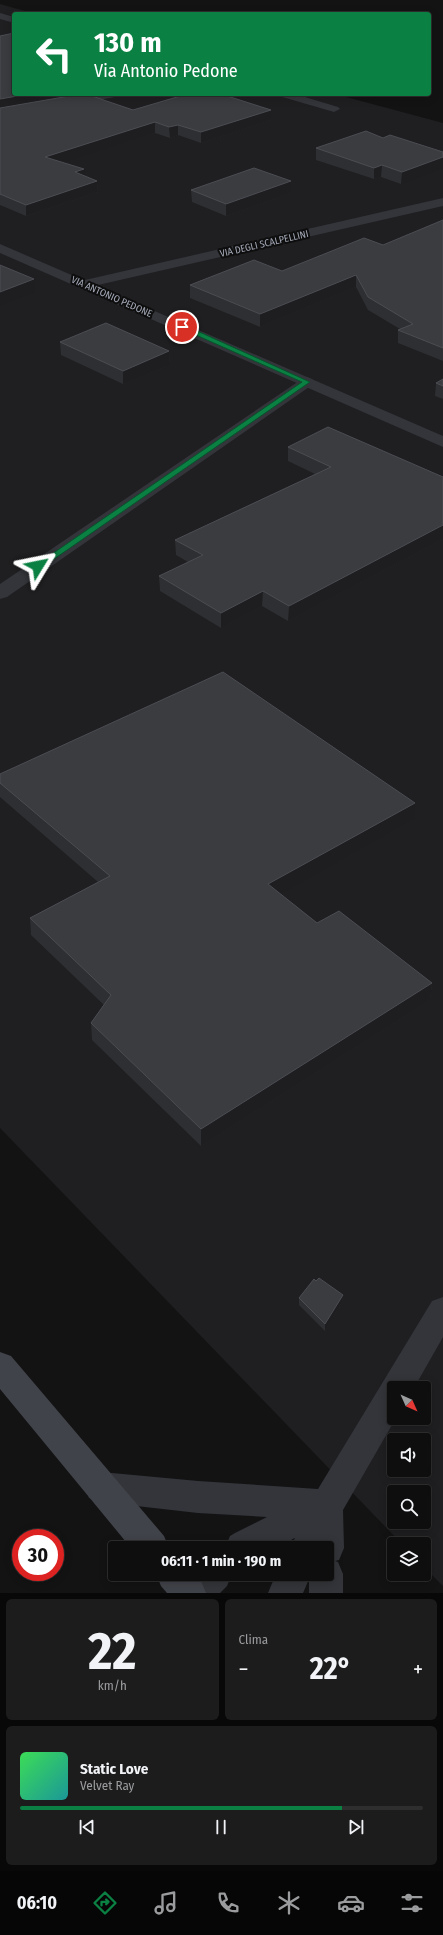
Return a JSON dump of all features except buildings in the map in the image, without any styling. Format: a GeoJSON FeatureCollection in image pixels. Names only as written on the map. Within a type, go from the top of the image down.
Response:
{"type":"FeatureCollection","features":[{"type":"Feature","properties":{"kind":"main road"},"geometry":{"type":"LineString","coordinates":[[0,1366],[146,1541]]}},
{"type":"Feature","properties":{"kind":"main road"},"geometry":{"type":"LineString","coordinates":[[179,1581],[189,1593]]}},
{"type":"Feature","properties":{"kind":"street"},"geometry":{"type":"LineString","coordinates":[[0,16],[12,19]]}},
{"type":"Feature","properties":{"kind":"street"},"geometry":{"type":"LineString","coordinates":[[54,105],[104,96]]}},
{"type":"Feature","properties":{"kind":"street"},"geometry":{"type":"LineString","coordinates":[[290,96],[334,109]]}},
{"type":"Feature","properties":{"kind":"street","name":"VIA DEGLI SCALPELLINI"},"geometry":{"type":"LineString","coordinates":[[85,284],[443,202]]}},
{"type":"Feature","properties":{"kind":"street","name":"VIA ANTONIO PEDONE"},"geometry":{"type":"LineString","coordinates":[[0,248],[443,442]]}},
{"type":"Feature","properties":{"kind":"street"},"geometry":{"type":"LineString","coordinates":[[0,593],[307,382]]}},
{"type":"Feature","properties":{"kind":"street"},"geometry":{"type":"LineString","coordinates":[[401,1381],[443,1310]]}},
{"type":"Feature","properties":{"kind":"street"},"geometry":{"type":"LineString","coordinates":[[309,1541],[327,1505],[387,1405]]}},
{"type":"Feature","properties":{"kind":"street"},"geometry":{"type":"LineString","coordinates":[[101,1487],[198,1498],[327,1505]]}},
{"type":"Feature","properties":{"kind":"street"},"geometry":{"type":"LineString","coordinates":[[253,1541],[327,1505]]}},
{"type":"Feature","properties":{"kind":"street"},"geometry":{"type":"LineString","coordinates":[[327,1505],[327,1541]]}},
{"type":"Feature","properties":{"kind":"street"},"geometry":{"type":"LineString","coordinates":[[195,1593],[208,1581]]}},
{"type":"Feature","properties":{"kind":"street"},"geometry":{"type":"LineString","coordinates":[[285,1593],[291,1581]]}},
{"type":"Feature","properties":{"kind":"street"},"geometry":{"type":"LineString","coordinates":[[326,1581],[326,1593]]}},
{"type":"Feature","properties":{"kind":"shaded area"},"geometry":{"type":"Polygon","coordinates":[[[0,4],[29,12],[12,12],[12,96],[342,96],[443,123],[443,1586],[431,1574],[431,1537],[395,1537],[388,1529],[431,1529],[431,1485],[387,1485],[387,1528],[0,1128],[0,4]]]}},
{"type":"Feature","properties":{"kind":"route"},"geometry":{"type":"LineString","coordinates":[[38,566],[307,382],[182,327]]}}]}
